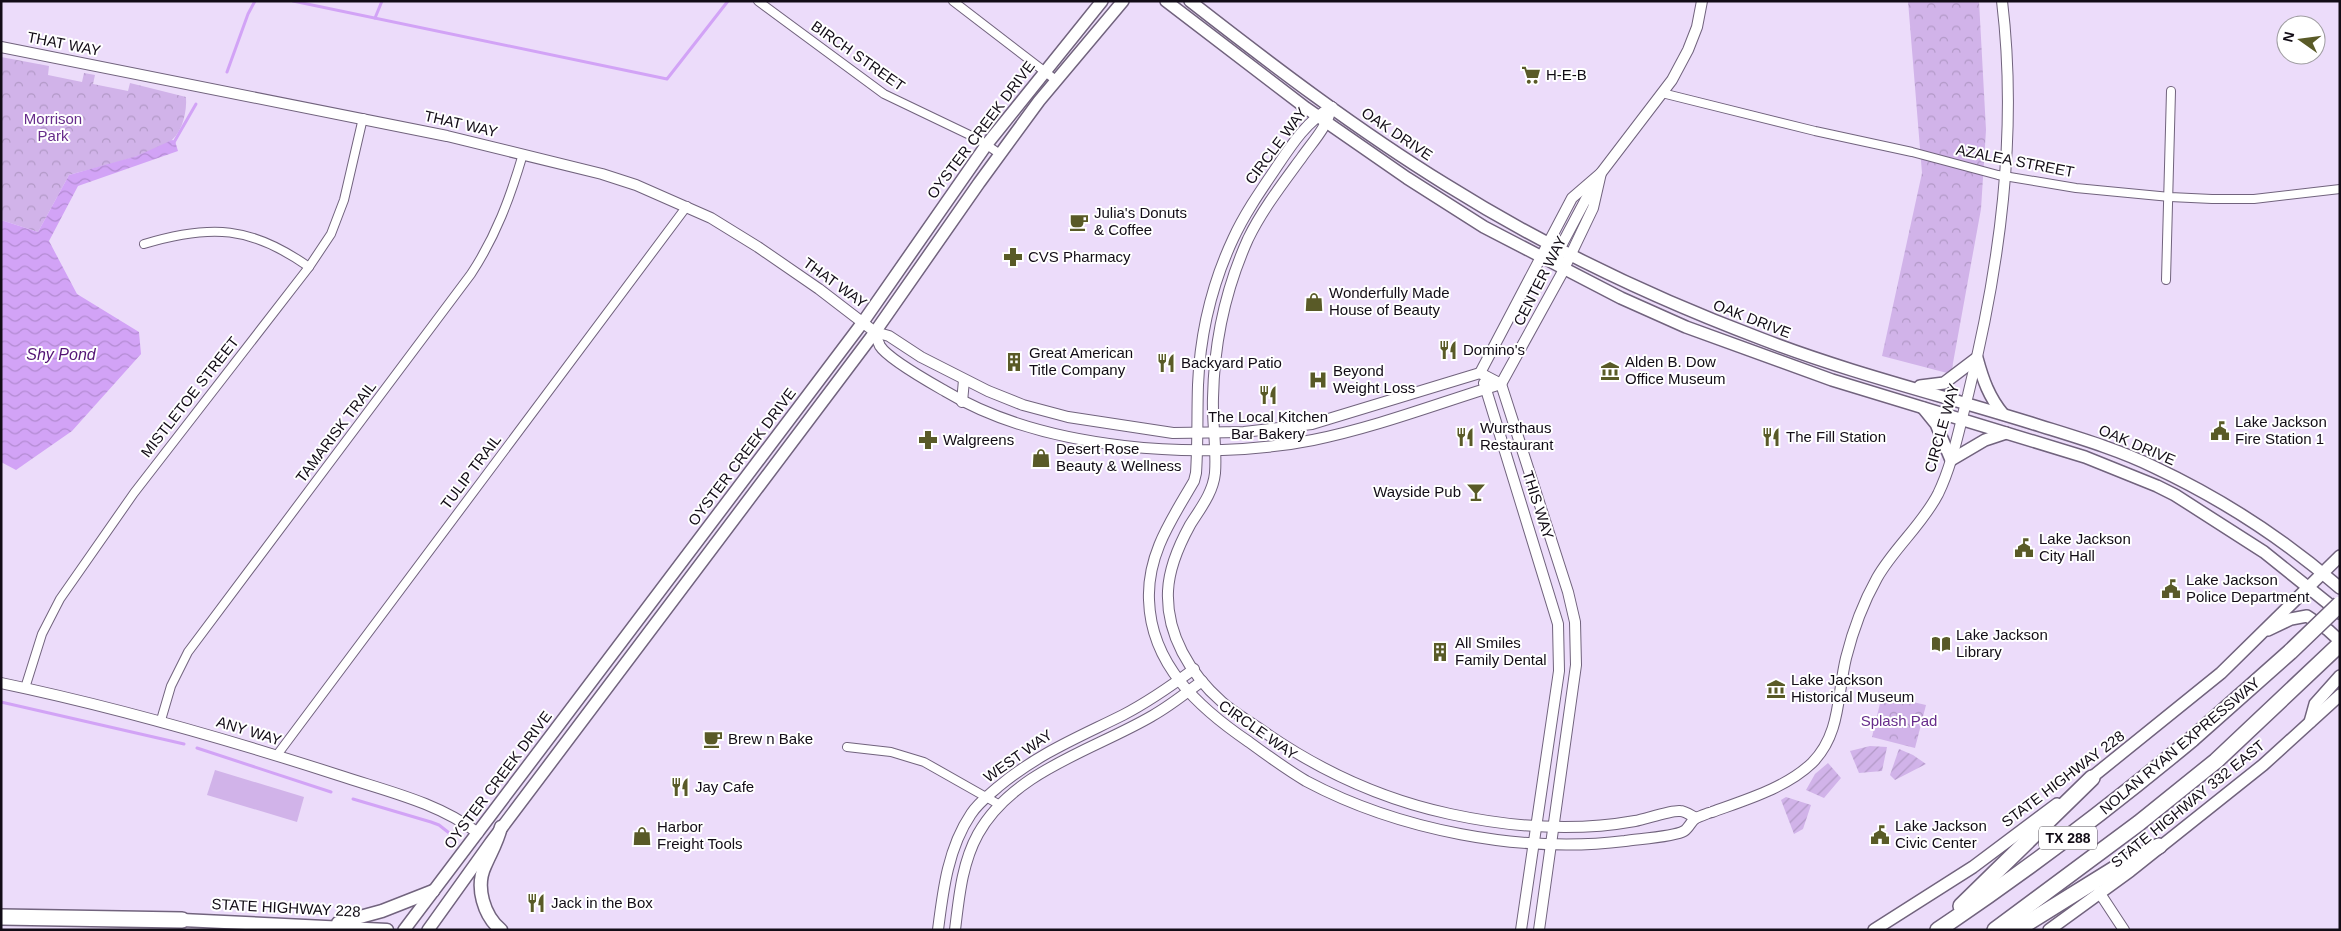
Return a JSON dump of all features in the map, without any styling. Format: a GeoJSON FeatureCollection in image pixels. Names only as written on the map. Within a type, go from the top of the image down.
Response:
{"type":"FeatureCollection","features":[{"type":"Feature","properties":{"kind":"highway","name":"NOLAN RYAN EXPRESSWAY"},"geometry":{"type":"LineString","coordinates":[[1938,930],[1998,890],[2101,814],[2192,739],[2284,658],[2340,604]]}},
{"type":"Feature","properties":{"kind":"highway","name":"NOLAN RYAN EXPRESSWAY"},"geometry":{"type":"LineString","coordinates":[[1995,930],[2139,823],[2216,761],[2340,643]]}},
{"type":"Feature","properties":{"kind":"highway"},"geometry":{"type":"LineString","coordinates":[[1938,930],[2092,778]]}},
{"type":"Feature","properties":{"kind":"highway"},"geometry":{"type":"LineString","coordinates":[[2016,930],[2124,863],[2159,846]]}},
{"type":"Feature","properties":{"kind":"highway"},"geometry":{"type":"LineString","coordinates":[[1,918],[182,920]]}},
{"type":"Feature","properties":{"kind":"main road","name":"OYSTER CREEK DRIVE"},"geometry":{"type":"LineString","coordinates":[[404,930],[863,322],[987,144],[1095,7],[1102,1]]}},
{"type":"Feature","properties":{"kind":"main road","name":"OYSTER CREEK DRIVE"},"geometry":{"type":"LineString","coordinates":[[428,930],[501,827],[875,332],[1000,154],[1123,1]]}},
{"type":"Feature","properties":{"kind":"main road","name":"OAK DRIVE"},"geometry":{"type":"LineString","coordinates":[[1166,1],[1316,115],[1466,217],[1621,298],[1686,327],[1809,373],[2085,457],[2160,488],[2242,537],[2309,587],[2340,613]]}},
{"type":"Feature","properties":{"kind":"main road","name":"OAK DRIVE"},"geometry":{"type":"LineString","coordinates":[[1190,1],[1332,107],[1444,184],[1571,254],[1632,285],[1764,340],[1837,365],[2091,442],[2169,474],[2221,502],[2282,540],[2340,588]]}},
{"type":"Feature","properties":{"kind":"main road"},"geometry":{"type":"LineString","coordinates":[[1912,387],[1944,382],[1977,358],[1983,382],[1994,403],[2003,414]]}},
{"type":"Feature","properties":{"kind":"main road"},"geometry":{"type":"LineString","coordinates":[[1923,408],[1936,424],[1951,460],[1985,440],[2006,433]]}},
{"type":"Feature","properties":{"kind":"main road"},"geometry":{"type":"LineString","coordinates":[[2085,457],[2091,442]]}},
{"type":"Feature","properties":{"kind":"main road"},"geometry":{"type":"LineString","coordinates":[[2160,488],[2169,474]]}},
{"type":"Feature","properties":{"kind":"main road"},"geometry":{"type":"LineString","coordinates":[[2212,518],[2221,502]]}},
{"type":"Feature","properties":{"kind":"main road"},"geometry":{"type":"LineString","coordinates":[[2242,537],[2252,521]]}},
{"type":"Feature","properties":{"kind":"main road"},"geometry":{"type":"LineString","coordinates":[[2257,636],[2340,556]]}},
{"type":"Feature","properties":{"kind":"main road"},"geometry":{"type":"LineString","coordinates":[[2257,636],[2301,616],[2307,616],[2328,630],[2340,643]]}},
{"type":"Feature","properties":{"kind":"main road","name":"STATE HIGHWAY 228"},"geometry":{"type":"LineString","coordinates":[[1874,930],[1973,867],[2092,778],[2221,673],[2257,636]]}},
{"type":"Feature","properties":{"kind":"main road"},"geometry":{"type":"LineString","coordinates":[[2310,722],[2315,704],[2340,676]]}},
{"type":"Feature","properties":{"kind":"main road","name":"STATE HIGHWAY 332 EAST"},"geometry":{"type":"LineString","coordinates":[[2049,930],[2098,892],[2130,871],[2263,765],[2340,695]]}},
{"type":"Feature","properties":{"kind":"main road"},"geometry":{"type":"LineString","coordinates":[[501,827],[496,846],[484,867],[481,889],[484,903],[490,916],[501,930]]}},
{"type":"Feature","properties":{"kind":"main road"},"geometry":{"type":"LineString","coordinates":[[323,928],[382,911],[433,891]]}},
{"type":"Feature","properties":{"kind":"main road","name":"STATE HIGHWAY 228"},"geometry":{"type":"LineString","coordinates":[[182,920],[387,930]]}},
{"type":"Feature","properties":{"kind":"street","name":"BIRCH STREET"},"geometry":{"type":"LineString","coordinates":[[758,1],[884,94],[987,144],[1000,154]]}},
{"type":"Feature","properties":{"kind":"street"},"geometry":{"type":"LineString","coordinates":[[953,1],[1057,81]]}},
{"type":"Feature","properties":{"kind":"street","name":"CENTER WAY"},"geometry":{"type":"LineString","coordinates":[[1480,373],[1572,198],[1601,173],[1672,80],[1688,50],[1697,27],[1702,1]]}},
{"type":"Feature","properties":{"kind":"street","name":"CIRCLE WAY"},"geometry":{"type":"LineString","coordinates":[[1332,107],[1316,115],[1249,208],[1227,253],[1218,278],[1205,329],[1198,385],[1198,434],[1194,481],[1160,539],[1149,583],[1150,615],[1157,646],[1188,692],[1214,718],[1287,769],[1354,803],[1395,818],[1443,831],[1481,837],[1551,844],[1609,843],[1652,837],[1684,831],[1696,818],[1762,792],[1798,774],[1811,764],[1823,750],[1833,730],[1845,663],[1862,610],[1886,564],[1929,509],[1942,484],[1951,460],[1966,403],[1994,274],[2009,104],[2002,1]]}},
{"type":"Feature","properties":{"kind":"street","name":"THAT WAY"},"geometry":{"type":"LineString","coordinates":[[1,47],[363,118],[523,154],[602,174],[636,185],[712,218],[758,247],[875,332],[889,336],[921,357],[964,380],[1023,405],[1068,417],[1144,429],[1198,434],[1312,424],[1480,373]]}},
{"type":"Feature","properties":{"kind":"street"},"geometry":{"type":"LineString","coordinates":[[2166,280],[2170,197],[2171,91]]}},
{"type":"Feature","properties":{"kind":"street","name":"AZALEA STREET"},"geometry":{"type":"LineString","coordinates":[[1662,93],[1815,131],[1912,152],[2004,177],[2076,188],[2170,197],[2254,198],[2340,189]]}},
{"type":"Feature","properties":{"kind":"street","name":"CIRCLE WAY"},"geometry":{"type":"LineString","coordinates":[[1332,107],[1328,123],[1262,216],[1240,259],[1219,332],[1213,400],[1216,449],[1213,486],[1178,548],[1169,576],[1169,615],[1180,650],[1202,681],[1222,703],[1289,750],[1317,767],[1362,788],[1400,801],[1450,814],[1553,827],[1630,822],[1681,810],[1696,818]]}},
{"type":"Feature","properties":{"kind":"street","name":"MISTLETOE STREET"},"geometry":{"type":"LineString","coordinates":[[25,688],[42,634],[60,599],[134,493],[309,267],[331,234],[344,200],[363,118]]}},
{"type":"Feature","properties":{"kind":"street","name":"TAMARISK TRAIL"},"geometry":{"type":"LineString","coordinates":[[161,720],[171,686],[188,652],[481,259],[497,232],[510,198],[523,154]]}},
{"type":"Feature","properties":{"kind":"street"},"geometry":{"type":"LineString","coordinates":[[1564,268],[1558,257],[1560,248],[1585,198],[1601,173]]}},
{"type":"Feature","properties":{"kind":"street","name":"CENTER WAY"},"geometry":{"type":"LineString","coordinates":[[1502,384],[1564,268],[1593,208],[1601,173]]}},
{"type":"Feature","properties":{"kind":"street","name":"TULIP TRAIL"},"geometry":{"type":"LineString","coordinates":[[277,755],[687,206]]}},
{"type":"Feature","properties":{"kind":"street"},"geometry":{"type":"LineString","coordinates":[[144,244],[176,234],[215,230],[230,232],[257,239],[279,249],[309,267]]}},
{"type":"Feature","properties":{"kind":"street","name":"THAT WAY"},"geometry":{"type":"LineString","coordinates":[[875,332],[880,347],[913,372],[962,402],[995,416],[1062,435],[1140,448],[1216,449],[1276,446],[1313,440],[1370,425],[1486,388]]}},
{"type":"Feature","properties":{"kind":"street"},"geometry":{"type":"LineString","coordinates":[[1480,373],[1502,384]]}},
{"type":"Feature","properties":{"kind":"street","name":"THIS WAY"},"geometry":{"type":"LineString","coordinates":[[1480,373],[1558,624],[1559,671],[1521,930]]}},
{"type":"Feature","properties":{"kind":"street"},"geometry":{"type":"LineString","coordinates":[[962,402],[964,380]]}},
{"type":"Feature","properties":{"kind":"street"},"geometry":{"type":"LineString","coordinates":[[1486,388],[1502,384]]}},
{"type":"Feature","properties":{"kind":"street","name":"THIS WAY"},"geometry":{"type":"LineString","coordinates":[[1502,384],[1566,584],[1575,622],[1576,665],[1539,930]]}},
{"type":"Feature","properties":{"kind":"street","name":"WEST WAY"},"geometry":{"type":"LineString","coordinates":[[938,930],[944,886],[951,859],[972,812],[986,797],[1034,760],[1064,742],[1125,714],[1180,680],[1194,669]]}},
{"type":"Feature","properties":{"kind":"street","name":"WEST WAY"},"geometry":{"type":"LineString","coordinates":[[955,930],[966,865],[978,833],[1000,805],[1022,786],[1044,772],[1152,716],[1202,681]]}},
{"type":"Feature","properties":{"kind":"street","name":"ANY WAY"},"geometry":{"type":"LineString","coordinates":[[1,683],[161,720],[277,755],[414,800],[450,814],[478,833]]}},
{"type":"Feature","properties":{"kind":"street"},"geometry":{"type":"LineString","coordinates":[[847,748],[891,752],[908,756],[940,770],[1000,805]]}},
{"type":"Feature","properties":{"kind":"street"},"geometry":{"type":"LineString","coordinates":[[1034,760],[1044,772]]}},
{"type":"Feature","properties":{"kind":"street"},"geometry":{"type":"LineString","coordinates":[[951,859],[966,865]]}},
{"type":"Feature","properties":{"kind":"street"},"geometry":{"type":"LineString","coordinates":[[2098,892],[2124,930]]}},
{"type":"Feature","properties":{"kind":"green space"},"geometry":{"type":"Polygon","coordinates":[[[1908,1],[1979,1],[1986,130],[1981,209],[1951,374],[1882,356],[1922,173],[1908,1]]]}},
{"type":"Feature","properties":{"kind":"green space","name":"Morrison Park"},"geometry":{"type":"Polygon","coordinates":[[[1,57],[49,66],[48,75],[82,82],[84,73],[95,75],[93,84],[128,91],[130,83],[186,97],[186,108],[182,126],[172,140],[153,151],[69,175],[38,232],[1,220],[1,57]]]}},
{"type":"Feature","properties":{"kind":"green space","name":"Splash Pad"},"geometry":{"type":"Polygon","coordinates":[[[1882,695],[1926,705],[1915,748],[1872,737],[1882,695]]]}},
{"type":"Feature","properties":{"kind":"green space"},"geometry":{"type":"Polygon","coordinates":[[[1870,746],[1887,747],[1882,771],[1859,773],[1850,751],[1870,746]]]}},
{"type":"Feature","properties":{"kind":"green space"},"geometry":{"type":"Polygon","coordinates":[[[1899,749],[1913,755],[1926,764],[1895,780],[1890,775],[1899,749]]]}},
{"type":"Feature","properties":{"kind":"green space"},"geometry":{"type":"Polygon","coordinates":[[[1828,763],[1841,778],[1824,798],[1806,790],[1815,774],[1828,763]]]}},
{"type":"Feature","properties":{"kind":"green space"},"geometry":{"type":"Polygon","coordinates":[[[215,770],[304,797],[297,822],[207,795],[215,770]]]}},
{"type":"Feature","properties":{"kind":"green space"},"geometry":{"type":"Polygon","coordinates":[[[1786,797],[1811,805],[1803,829],[1794,834],[1781,800],[1786,797]]]}},
{"type":"Feature","properties":{"kind":"water","name":"Shy Pond"},"geometry":{"type":"Polygon","coordinates":[[[172,140],[175,141],[178,151],[78,186],[49,241],[77,294],[139,332],[141,354],[72,431],[16,470],[1,462],[1,220],[38,232],[69,175],[137,156],[172,140]]]}},
{"type":"Feature","properties":{"kind":"waterway"},"geometry":{"type":"LineString","coordinates":[[227,72],[248,14],[255,1]]}},
{"type":"Feature","properties":{"kind":"waterway"},"geometry":{"type":"LineString","coordinates":[[293,1],[667,79],[728,1]]}},
{"type":"Feature","properties":{"kind":"waterway"},"geometry":{"type":"LineString","coordinates":[[375,18],[382,1]]}},
{"type":"Feature","properties":{"kind":"waterway"},"geometry":{"type":"LineString","coordinates":[[173,144],[196,104]]}},
{"type":"Feature","properties":{"kind":"waterway"},"geometry":{"type":"LineString","coordinates":[[1,702],[184,744]]}},
{"type":"Feature","properties":{"kind":"waterway"},"geometry":{"type":"LineString","coordinates":[[197,748],[331,792]]}},
{"type":"Feature","properties":{"kind":"waterway"},"geometry":{"type":"LineString","coordinates":[[353,799],[431,822],[439,825],[453,836]]}},
{"type":"Feature","properties":{"kind":"place","name":"H-E-B"},"geometry":{"type":"Point","coordinates":[1531,75]}},
{"type":"Feature","properties":{"kind":"place","name":"Julia's Donuts & Coffee"},"geometry":{"type":"Point","coordinates":[1079,222]}},
{"type":"Feature","properties":{"kind":"place","name":"CVS Pharmacy"},"geometry":{"type":"Point","coordinates":[1013,257]}},
{"type":"Feature","properties":{"kind":"place","name":"Wonderfully Made House of Beauty"},"geometry":{"type":"Point","coordinates":[1314,302]}},
{"type":"Feature","properties":{"kind":"place","name":"Domino's"},"geometry":{"type":"Point","coordinates":[1448,350]}},
{"type":"Feature","properties":{"kind":"place","name":"Great American Title Company"},"geometry":{"type":"Point","coordinates":[1014,362]}},
{"type":"Feature","properties":{"kind":"place","name":"Backyard Patio"},"geometry":{"type":"Point","coordinates":[1166,363]}},
{"type":"Feature","properties":{"kind":"place","name":"Alden B. Dow Office Museum"},"geometry":{"type":"Point","coordinates":[1610,371]}},
{"type":"Feature","properties":{"kind":"place","name":"Beyond Weight Loss"},"geometry":{"type":"Point","coordinates":[1318,380]}},
{"type":"Feature","properties":{"kind":"place","name":"The Local Kitchen Bar Bakery"},"geometry":{"type":"Point","coordinates":[1268,395]}},
{"type":"Feature","properties":{"kind":"place","name":"Lake Jackson Fire Station 1"},"geometry":{"type":"Point","coordinates":[2220,431]}},
{"type":"Feature","properties":{"kind":"place","name":"Wursthaus Restaurant"},"geometry":{"type":"Point","coordinates":[1465,437]}},
{"type":"Feature","properties":{"kind":"place","name":"The Fill Station"},"geometry":{"type":"Point","coordinates":[1771,437]}},
{"type":"Feature","properties":{"kind":"place","name":"Walgreens"},"geometry":{"type":"Point","coordinates":[928,440]}},
{"type":"Feature","properties":{"kind":"place","name":"Desert Rose Beauty & Wellness"},"geometry":{"type":"Point","coordinates":[1041,458]}},
{"type":"Feature","properties":{"kind":"place","name":"Wayside Pub"},"geometry":{"type":"Point","coordinates":[1476,492]}},
{"type":"Feature","properties":{"kind":"place","name":"Lake Jackson City Hall"},"geometry":{"type":"Point","coordinates":[2024,548]}},
{"type":"Feature","properties":{"kind":"place","name":"Lake Jackson Police Department"},"geometry":{"type":"Point","coordinates":[2171,589]}},
{"type":"Feature","properties":{"kind":"place","name":"Lake Jackson Library"},"geometry":{"type":"Point","coordinates":[1941,644]}},
{"type":"Feature","properties":{"kind":"place","name":"All Smiles Family Dental"},"geometry":{"type":"Point","coordinates":[1440,652]}},
{"type":"Feature","properties":{"kind":"place","name":"Lake Jackson Historical Museum"},"geometry":{"type":"Point","coordinates":[1776,689]}},
{"type":"Feature","properties":{"kind":"place","name":"Brew n Bake"},"geometry":{"type":"Point","coordinates":[713,739]}},
{"type":"Feature","properties":{"kind":"place","name":"Jay Cafe"},"geometry":{"type":"Point","coordinates":[680,787]}},
{"type":"Feature","properties":{"kind":"place","name":"Lake Jackson Civic Center"},"geometry":{"type":"Point","coordinates":[1880,835]}},
{"type":"Feature","properties":{"kind":"place","name":"Harbor Freight Tools"},"geometry":{"type":"Point","coordinates":[642,836]}},
{"type":"Feature","properties":{"kind":"place","name":"Jack in the Box"},"geometry":{"type":"Point","coordinates":[536,903]}}]}
